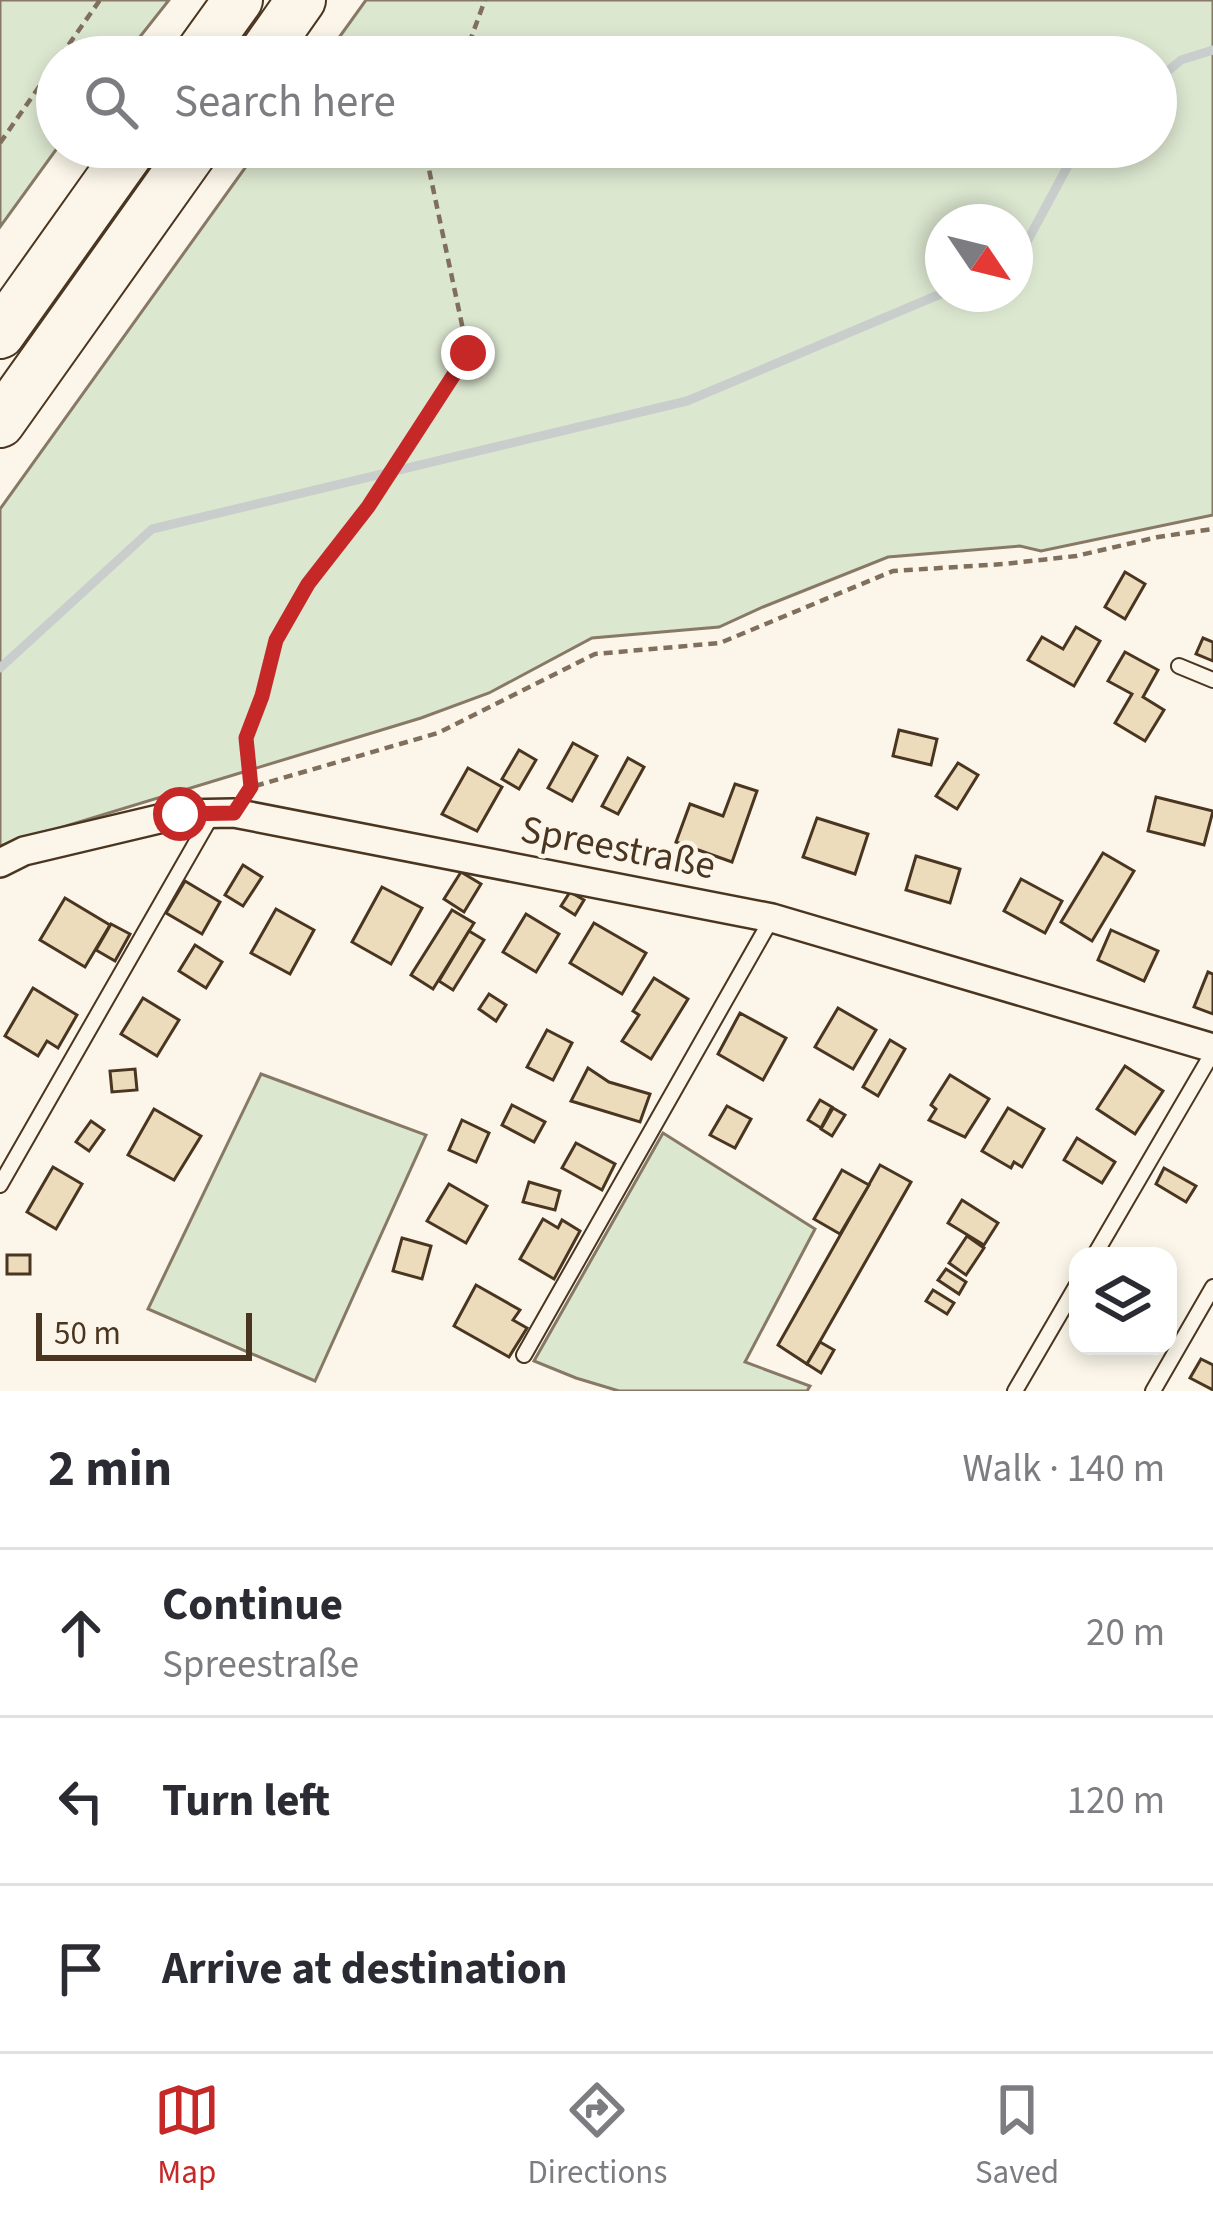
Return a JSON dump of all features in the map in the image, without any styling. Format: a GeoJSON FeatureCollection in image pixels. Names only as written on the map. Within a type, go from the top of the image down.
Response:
{"type":"FeatureCollection","features":[{"type":"Feature","properties":{"kind":"highway"},"geometry":{"type":"LineString","coordinates":[[212,36],[238,0]]}},
{"type":"Feature","properties":{"kind":"highway"},"geometry":{"type":"LineString","coordinates":[[275,36],[301,0]]}},
{"type":"Feature","properties":{"kind":"highway"},"geometry":{"type":"LineString","coordinates":[[0,334],[118,168]]}},
{"type":"Feature","properties":{"kind":"highway"},"geometry":{"type":"LineString","coordinates":[[0,423],[181,168]]}},
{"type":"Feature","properties":{"kind":"street","name":"Spreestraße"},"geometry":{"type":"LineString","coordinates":[[0,863],[24,851],[180,814],[224,813],[772,918],[1213,1050]]}},
{"type":"Feature","properties":{"kind":"lane"},"geometry":{"type":"LineString","coordinates":[[1180,666],[1213,680]]}},
{"type":"Feature","properties":{"kind":"lane"},"geometry":{"type":"LineString","coordinates":[[0,1186],[224,813]]}},
{"type":"Feature","properties":{"kind":"lane"},"geometry":{"type":"LineString","coordinates":[[524,1355],[772,918]]}},
{"type":"Feature","properties":{"kind":"lane"},"geometry":{"type":"LineString","coordinates":[[1099,1247],[1213,1050]]}},
{"type":"Feature","properties":{"kind":"lane"},"geometry":{"type":"LineString","coordinates":[[1153,1391],[1213,1287]]}},
{"type":"Feature","properties":{"kind":"lane"},"geometry":{"type":"LineString","coordinates":[[1015,1391],[1069,1298]]}},
{"type":"Feature","properties":{"kind":"path"},"geometry":{"type":"LineString","coordinates":[[74,36],[100,0]]}},
{"type":"Feature","properties":{"kind":"path"},"geometry":{"type":"LineString","coordinates":[[472,36],[485,0]]}},
{"type":"Feature","properties":{"kind":"path"},"geometry":{"type":"LineString","coordinates":[[0,142],[36,90]]}},
{"type":"Feature","properties":{"kind":"path"},"geometry":{"type":"LineString","coordinates":[[251,787],[246,738],[276,640],[308,584],[368,507],[468,353],[429,168]]}},
{"type":"Feature","properties":{"kind":"path"},"geometry":{"type":"LineString","coordinates":[[224,813],[251,787],[438,734],[595,654],[720,643],[893,571],[1076,556],[1213,529]]}},
{"type":"Feature","properties":{"kind":"green space"},"geometry":{"type":"Polygon","coordinates":[[[0,0],[169,0],[141,36],[36,36],[36,168],[43,168],[0,227],[0,0]]]}},
{"type":"Feature","properties":{"kind":"green space"},"geometry":{"type":"Polygon","coordinates":[[[366,0],[1213,0],[1213,515],[1041,551],[1020,546],[888,557],[719,627],[592,638],[489,693],[421,718],[0,846],[0,509],[245,168],[1177,168],[1177,36],[340,36],[366,0]]]}},
{"type":"Feature","properties":{"kind":"green space"},"geometry":{"type":"Polygon","coordinates":[[[261,1074],[426,1135],[315,1381],[148,1309],[261,1074]]]}},
{"type":"Feature","properties":{"kind":"green space"},"geometry":{"type":"Polygon","coordinates":[[[663,1133],[815,1229],[745,1362],[810,1386],[807,1391],[619,1391],[534,1361],[663,1133]]]}},
{"type":"Feature","properties":{"kind":"building"},"geometry":{"type":"Polygon","coordinates":[[[1125,572],[1145,584],[1125,619],[1105,607],[1125,572]]]}},
{"type":"Feature","properties":{"kind":"building"},"geometry":{"type":"Polygon","coordinates":[[[1076,627],[1100,641],[1074,686],[1028,660],[1042,637],[1063,649],[1076,627]]]}},
{"type":"Feature","properties":{"kind":"building"},"geometry":{"type":"Polygon","coordinates":[[[1203,638],[1213,642],[1213,661],[1196,654],[1203,638]]]}},
{"type":"Feature","properties":{"kind":"building"},"geometry":{"type":"Polygon","coordinates":[[[1125,652],[1158,670],[1143,697],[1164,710],[1145,741],[1115,723],[1132,694],[1108,681],[1125,652]]]}},
{"type":"Feature","properties":{"kind":"building"},"geometry":{"type":"Polygon","coordinates":[[[899,730],[937,739],[931,765],[893,756],[899,730]]]}},
{"type":"Feature","properties":{"kind":"building"},"geometry":{"type":"Polygon","coordinates":[[[573,743],[597,756],[572,801],[548,788],[573,743]]]}},
{"type":"Feature","properties":{"kind":"building"},"geometry":{"type":"Polygon","coordinates":[[[519,750],[536,760],[519,789],[502,779],[519,750]]]}},
{"type":"Feature","properties":{"kind":"building"},"geometry":{"type":"Polygon","coordinates":[[[628,758],[644,767],[618,814],[602,806],[628,758]]]}},
{"type":"Feature","properties":{"kind":"building"},"geometry":{"type":"Polygon","coordinates":[[[958,763],[978,775],[957,809],[936,796],[958,763]]]}},
{"type":"Feature","properties":{"kind":"building"},"geometry":{"type":"Polygon","coordinates":[[[468,768],[502,787],[477,831],[442,814],[468,768]]]}},
{"type":"Feature","properties":{"kind":"building"},"geometry":{"type":"Polygon","coordinates":[[[735,784],[757,791],[732,862],[676,842],[690,804],[723,816],[735,784]]]}},
{"type":"Feature","properties":{"kind":"building"},"geometry":{"type":"Polygon","coordinates":[[[1156,797],[1213,811],[1204,845],[1148,831],[1156,797]]]}},
{"type":"Feature","properties":{"kind":"building"},"geometry":{"type":"Polygon","coordinates":[[[817,818],[868,834],[855,874],[803,857],[817,818]]]}},
{"type":"Feature","properties":{"kind":"building"},"geometry":{"type":"Polygon","coordinates":[[[1103,853],[1134,871],[1092,941],[1061,922],[1103,853]]]}},
{"type":"Feature","properties":{"kind":"building"},"geometry":{"type":"Polygon","coordinates":[[[916,856],[960,869],[950,903],[906,890],[916,856]]]}},
{"type":"Feature","properties":{"kind":"building"},"geometry":{"type":"Polygon","coordinates":[[[243,865],[262,877],[243,906],[225,895],[243,865]]]}},
{"type":"Feature","properties":{"kind":"building"},"geometry":{"type":"Polygon","coordinates":[[[461,872],[481,884],[464,912],[444,899],[461,872]]]}},
{"type":"Feature","properties":{"kind":"building"},"geometry":{"type":"Polygon","coordinates":[[[1021,879],[1062,901],[1045,933],[1004,911],[1021,879]]]}},
{"type":"Feature","properties":{"kind":"building"},"geometry":{"type":"Polygon","coordinates":[[[185,881],[220,902],[202,934],[166,913],[185,881]]]}},
{"type":"Feature","properties":{"kind":"building"},"geometry":{"type":"Polygon","coordinates":[[[382,887],[422,908],[391,964],[352,942],[382,887]]]}},
{"type":"Feature","properties":{"kind":"building"},"geometry":{"type":"Polygon","coordinates":[[[570,892],[584,900],[575,915],[561,906],[570,892]]]}},
{"type":"Feature","properties":{"kind":"building"},"geometry":{"type":"Polygon","coordinates":[[[65,898],[110,925],[85,967],[40,940],[65,898]]]}},
{"type":"Feature","properties":{"kind":"building"},"geometry":{"type":"Polygon","coordinates":[[[276,909],[314,930],[290,974],[251,953],[276,909]]]}},
{"type":"Feature","properties":{"kind":"building"},"geometry":{"type":"Polygon","coordinates":[[[452,910],[474,923],[433,989],[411,975],[452,910]]]}},
{"type":"Feature","properties":{"kind":"building"},"geometry":{"type":"Polygon","coordinates":[[[526,914],[559,934],[536,972],[503,952],[526,914]]]}},
{"type":"Feature","properties":{"kind":"building"},"geometry":{"type":"Polygon","coordinates":[[[594,923],[646,953],[622,994],[570,963],[594,923]]]}},
{"type":"Feature","properties":{"kind":"building"},"geometry":{"type":"Polygon","coordinates":[[[111,924],[130,934],[115,961],[96,950],[111,924]]]}},
{"type":"Feature","properties":{"kind":"building"},"geometry":{"type":"Polygon","coordinates":[[[1111,930],[1158,951],[1144,981],[1098,960],[1111,930]]]}},
{"type":"Feature","properties":{"kind":"building"},"geometry":{"type":"Polygon","coordinates":[[[469,931],[484,940],[453,990],[439,981],[469,931]]]}},
{"type":"Feature","properties":{"kind":"building"},"geometry":{"type":"Polygon","coordinates":[[[195,945],[222,962],[206,988],[179,971],[195,945]]]}},
{"type":"Feature","properties":{"kind":"building"},"geometry":{"type":"Polygon","coordinates":[[[1208,972],[1213,974],[1213,1014],[1194,1007],[1208,972]]]}},
{"type":"Feature","properties":{"kind":"building"},"geometry":{"type":"Polygon","coordinates":[[[654,978],[688,999],[651,1059],[622,1041],[639,1015],[633,1011],[654,978]]]}},
{"type":"Feature","properties":{"kind":"building"},"geometry":{"type":"Polygon","coordinates":[[[33,988],[77,1015],[58,1048],[47,1041],[38,1056],[5,1036],[33,988]]]}},
{"type":"Feature","properties":{"kind":"building"},"geometry":{"type":"Polygon","coordinates":[[[489,994],[506,1005],[496,1021],[479,1009],[489,994]]]}},
{"type":"Feature","properties":{"kind":"building"},"geometry":{"type":"Polygon","coordinates":[[[143,998],[179,1020],[157,1056],[121,1034],[143,998]]]}},
{"type":"Feature","properties":{"kind":"building"},"geometry":{"type":"Polygon","coordinates":[[[838,1008],[876,1030],[853,1069],[815,1047],[838,1008]]]}},
{"type":"Feature","properties":{"kind":"building"},"geometry":{"type":"Polygon","coordinates":[[[740,1013],[786,1038],[763,1080],[718,1054],[740,1013]]]}},
{"type":"Feature","properties":{"kind":"building"},"geometry":{"type":"Polygon","coordinates":[[[547,1030],[572,1043],[553,1080],[527,1067],[547,1030]]]}},
{"type":"Feature","properties":{"kind":"building"},"geometry":{"type":"Polygon","coordinates":[[[890,1040],[905,1049],[878,1096],[863,1087],[890,1040]]]}},
{"type":"Feature","properties":{"kind":"building"},"geometry":{"type":"Polygon","coordinates":[[[1125,1066],[1163,1091],[1135,1134],[1097,1109],[1125,1066]]]}},
{"type":"Feature","properties":{"kind":"building"},"geometry":{"type":"Polygon","coordinates":[[[588,1068],[609,1082],[650,1094],[640,1122],[571,1101],[588,1068]]]}},
{"type":"Feature","properties":{"kind":"building"},"geometry":{"type":"Polygon","coordinates":[[[135,1069],[137,1090],[112,1092],[110,1071],[135,1069]]]}},
{"type":"Feature","properties":{"kind":"building"},"geometry":{"type":"Polygon","coordinates":[[[950,1075],[989,1099],[965,1137],[929,1120],[936,1109],[931,1105],[950,1075]]]}},
{"type":"Feature","properties":{"kind":"building"},"geometry":{"type":"Polygon","coordinates":[[[820,1100],[832,1107],[821,1128],[808,1120],[820,1100]]]}},
{"type":"Feature","properties":{"kind":"building"},"geometry":{"type":"Polygon","coordinates":[[[512,1105],[545,1122],[534,1142],[502,1125],[512,1105]]]}},
{"type":"Feature","properties":{"kind":"building"},"geometry":{"type":"Polygon","coordinates":[[[727,1106],[751,1119],[735,1148],[710,1135],[727,1106]]]}},
{"type":"Feature","properties":{"kind":"building"},"geometry":{"type":"Polygon","coordinates":[[[833,1108],[845,1115],[832,1136],[821,1129],[833,1108]]]}},
{"type":"Feature","properties":{"kind":"building"},"geometry":{"type":"Polygon","coordinates":[[[1008,1108],[1044,1129],[1022,1167],[1014,1162],[1011,1168],[982,1151],[1008,1108]]]}},
{"type":"Feature","properties":{"kind":"building"},"geometry":{"type":"Polygon","coordinates":[[[154,1109],[201,1136],[174,1180],[128,1155],[154,1109]]]}},
{"type":"Feature","properties":{"kind":"building"},"geometry":{"type":"Polygon","coordinates":[[[462,1120],[489,1133],[476,1162],[449,1150],[462,1120]]]}},
{"type":"Feature","properties":{"kind":"building"},"geometry":{"type":"Polygon","coordinates":[[[91,1121],[104,1130],[89,1151],[76,1142],[91,1121]]]}},
{"type":"Feature","properties":{"kind":"building"},"geometry":{"type":"Polygon","coordinates":[[[1077,1138],[1115,1162],[1102,1183],[1064,1160],[1077,1138]]]}},
{"type":"Feature","properties":{"kind":"building"},"geometry":{"type":"Polygon","coordinates":[[[576,1143],[615,1164],[602,1190],[562,1168],[576,1143]]]}},
{"type":"Feature","properties":{"kind":"building"},"geometry":{"type":"Polygon","coordinates":[[[880,1165],[911,1182],[807,1364],[778,1345],[880,1165]]]}},
{"type":"Feature","properties":{"kind":"building"},"geometry":{"type":"Polygon","coordinates":[[[53,1167],[82,1184],[56,1229],[27,1212],[53,1167]]]}},
{"type":"Feature","properties":{"kind":"building"},"geometry":{"type":"Polygon","coordinates":[[[1164,1168],[1196,1186],[1186,1202],[1156,1184],[1164,1168]]]}},
{"type":"Feature","properties":{"kind":"building"},"geometry":{"type":"Polygon","coordinates":[[[842,1170],[869,1185],[840,1234],[814,1219],[842,1170]]]}},
{"type":"Feature","properties":{"kind":"building"},"geometry":{"type":"Polygon","coordinates":[[[529,1182],[560,1191],[555,1210],[523,1202],[529,1182]]]}},
{"type":"Feature","properties":{"kind":"building"},"geometry":{"type":"Polygon","coordinates":[[[449,1184],[487,1206],[466,1243],[427,1221],[449,1184]]]}},
{"type":"Feature","properties":{"kind":"building"},"geometry":{"type":"Polygon","coordinates":[[[962,1200],[998,1223],[984,1245],[948,1223],[962,1200]]]}},
{"type":"Feature","properties":{"kind":"building"},"geometry":{"type":"Polygon","coordinates":[[[543,1219],[558,1228],[562,1220],[580,1231],[554,1279],[520,1259],[543,1219]]]}},
{"type":"Feature","properties":{"kind":"building"},"geometry":{"type":"Polygon","coordinates":[[[967,1236],[984,1248],[966,1275],[949,1263],[967,1236]]]}},
{"type":"Feature","properties":{"kind":"building"},"geometry":{"type":"Polygon","coordinates":[[[402,1238],[431,1246],[422,1279],[393,1271],[402,1238]]]}},
{"type":"Feature","properties":{"kind":"building"},"geometry":{"type":"Polygon","coordinates":[[[7,1255],[30,1255],[30,1274],[7,1274],[7,1255]]]}},
{"type":"Feature","properties":{"kind":"building"},"geometry":{"type":"Polygon","coordinates":[[[946,1269],[966,1282],[959,1294],[938,1280],[946,1269]]]}},
{"type":"Feature","properties":{"kind":"building"},"geometry":{"type":"Polygon","coordinates":[[[476,1285],[520,1310],[513,1320],[527,1328],[509,1357],[454,1326],[476,1285]]]}},
{"type":"Feature","properties":{"kind":"building"},"geometry":{"type":"Polygon","coordinates":[[[933,1290],[954,1303],[947,1314],[926,1301],[933,1290]]]}},
{"type":"Feature","properties":{"kind":"building"},"geometry":{"type":"Polygon","coordinates":[[[820,1342],[834,1350],[821,1373],[807,1364],[820,1342]]]}},
{"type":"Feature","properties":{"kind":"building"},"geometry":{"type":"Polygon","coordinates":[[[1201,1359],[1213,1365],[1213,1390],[1190,1378],[1201,1359]]]}},
{"type":"Feature","properties":{"kind":"waterway"},"geometry":{"type":"LineString","coordinates":[[1177,63],[1213,50]]}},
{"type":"Feature","properties":{"kind":"waterway"},"geometry":{"type":"LineString","coordinates":[[1033,231],[1067,168]]}},
{"type":"Feature","properties":{"kind":"waterway"},"geometry":{"type":"LineString","coordinates":[[0,668],[152,529],[687,401],[925,301]]}},
{"type":"Feature","properties":{"kind":"route"},"geometry":{"type":"LineString","coordinates":[[180,814],[234,813],[251,787],[246,738],[276,640],[308,584],[368,507],[468,353]]}}]}
